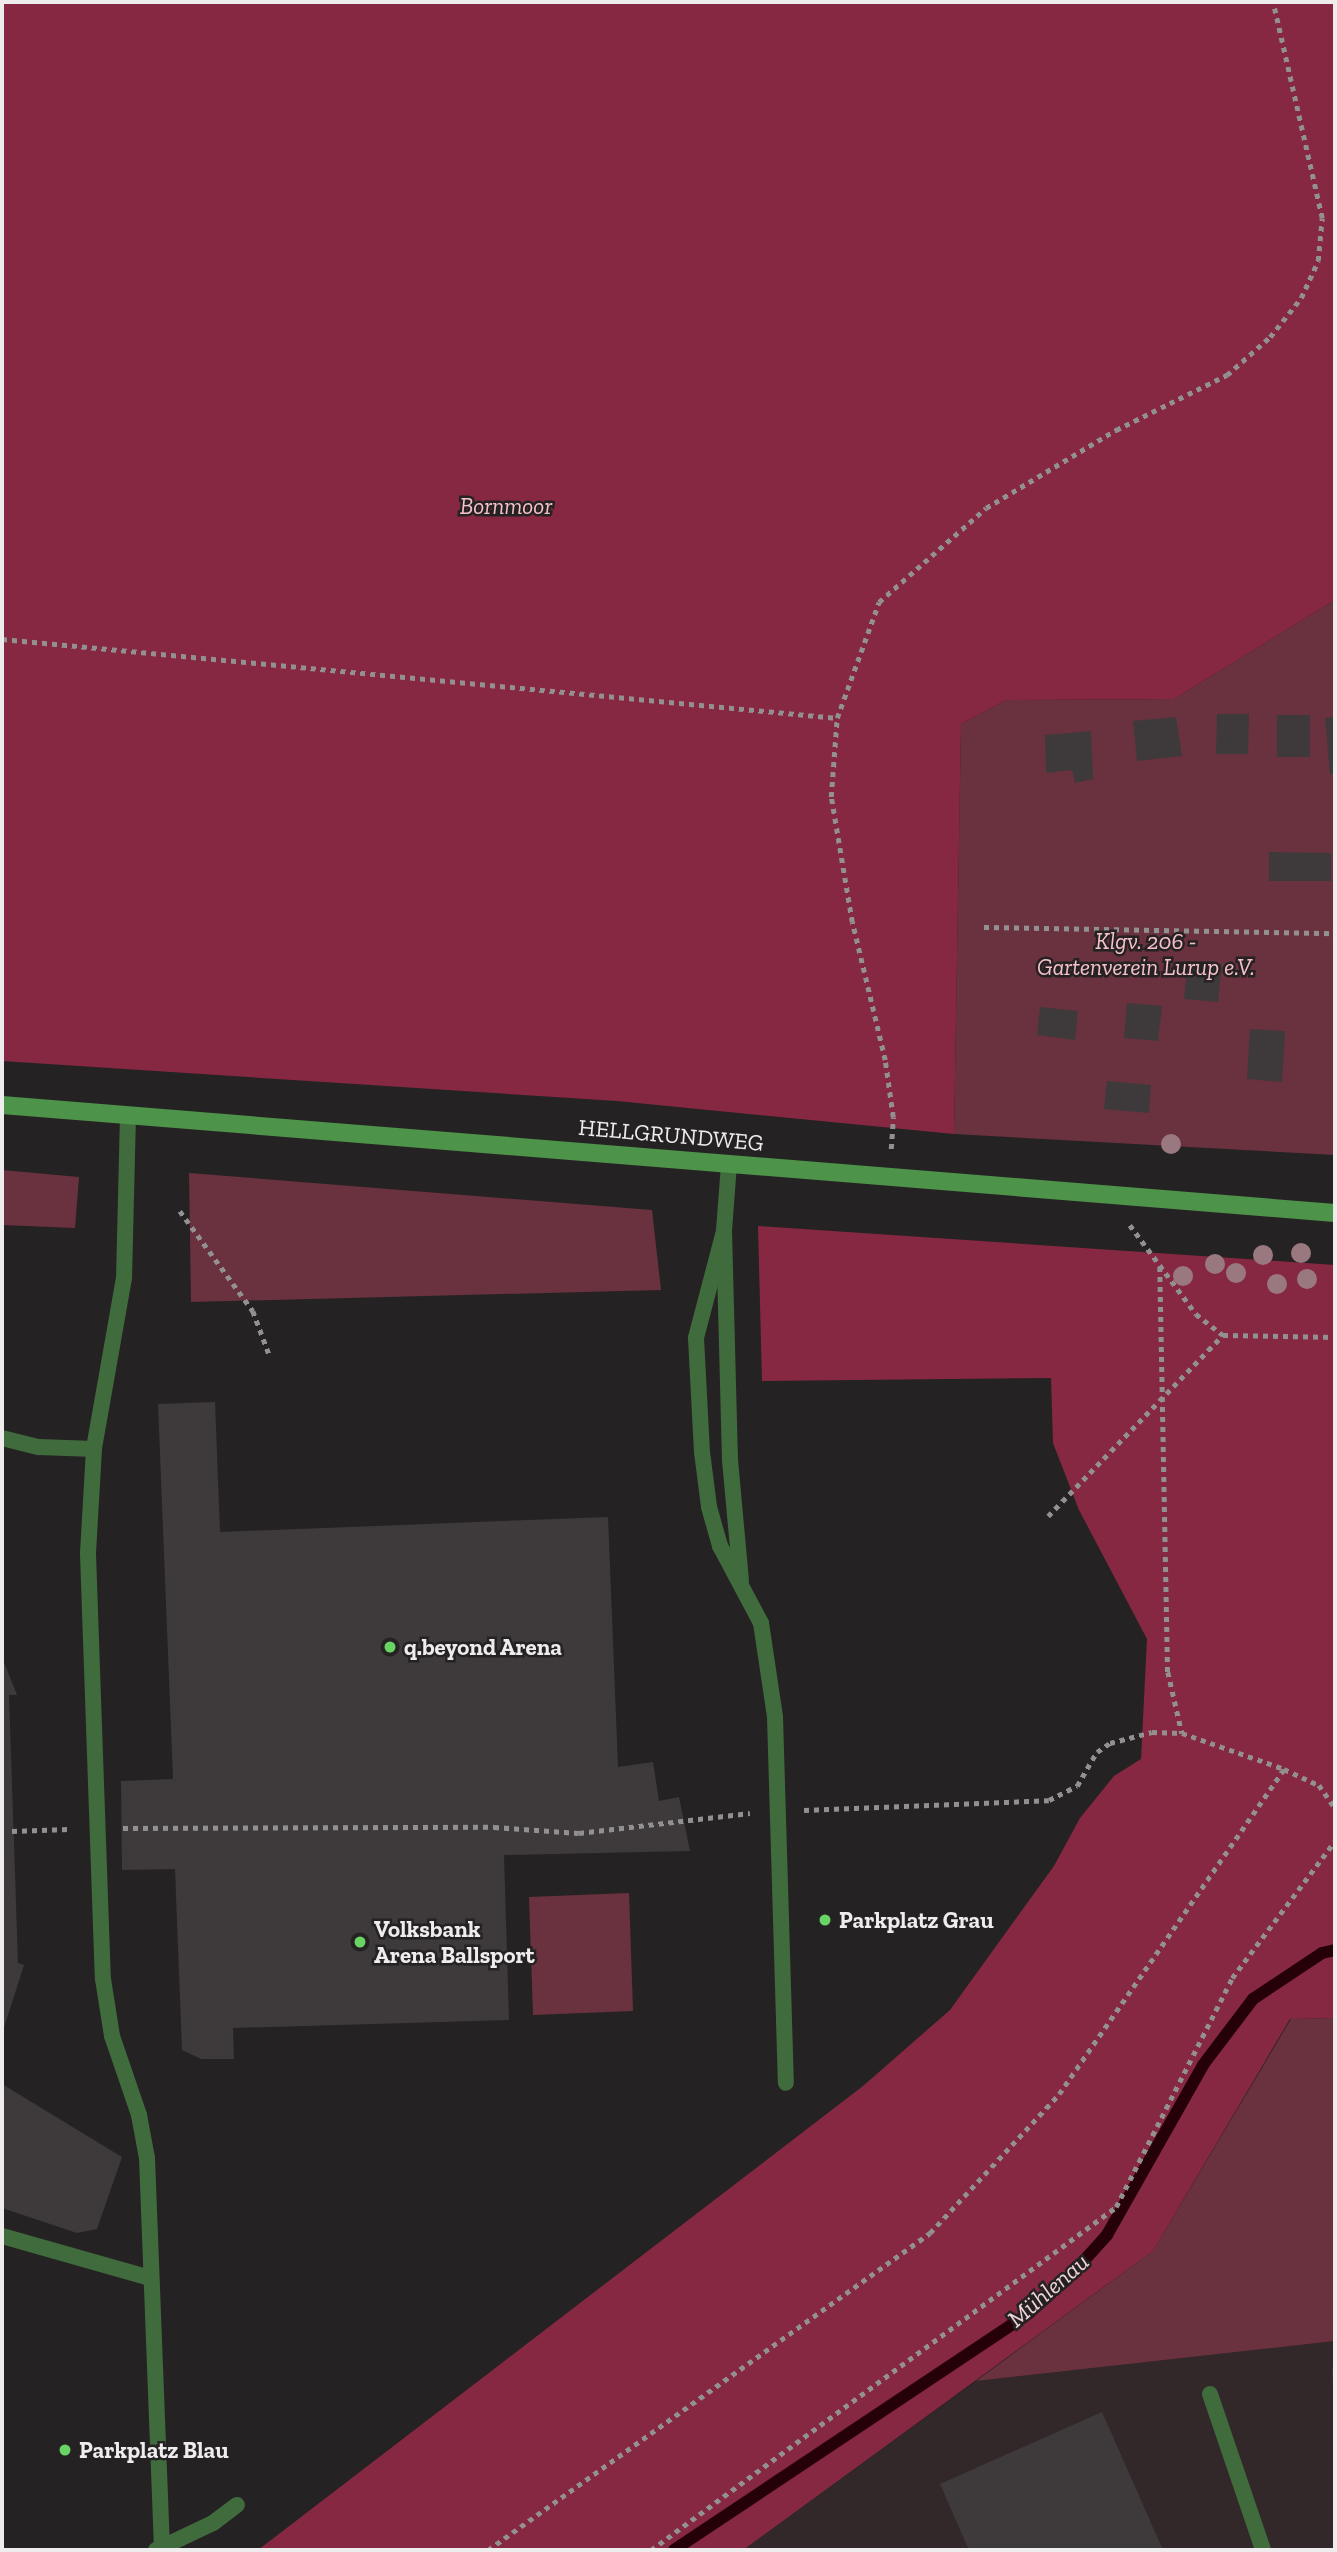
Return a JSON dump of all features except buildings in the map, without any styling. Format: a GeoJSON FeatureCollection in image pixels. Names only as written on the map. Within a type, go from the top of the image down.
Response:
{"type":"FeatureCollection","features":[{"type":"Feature","properties":{"kind":"street","name":"HELLGRUNDWEG"},"geometry":{"type":"LineString","coordinates":[[2,1105],[1335,1213]]}},
{"type":"Feature","properties":{"kind":"lane"},"geometry":{"type":"LineString","coordinates":[[128,1115],[124,1278],[94,1449],[88,1554],[103,1979],[112,2036],[139,2115],[147,2158],[159,2549],[213,2524],[237,2505]]}},
{"type":"Feature","properties":{"kind":"lane"},"geometry":{"type":"LineString","coordinates":[[729,1164],[724,1231],[730,1460],[742,1586]]}},
{"type":"Feature","properties":{"kind":"lane"},"geometry":{"type":"LineString","coordinates":[[724,1231],[696,1338],[702,1452],[709,1507],[720,1546],[742,1586],[763,1636],[775,1717],[786,2083]]}},
{"type":"Feature","properties":{"kind":"lane"},"geometry":{"type":"LineString","coordinates":[[2,1438],[49,1448],[94,1449]]}},
{"type":"Feature","properties":{"kind":"lane"},"geometry":{"type":"LineString","coordinates":[[2,2236],[150,2278]]}},
{"type":"Feature","properties":{"kind":"lane"},"geometry":{"type":"LineString","coordinates":[[1210,2393],[1263,2550]]}},
{"type":"Feature","properties":{"kind":"path"},"geometry":{"type":"LineString","coordinates":[[893,1117],[831,797],[837,718],[879,602],[986,508],[1116,430],[1227,375],[1270,337],[1301,298],[1318,261],[1322,218],[1273,2]]}},
{"type":"Feature","properties":{"kind":"path"},"geometry":{"type":"LineString","coordinates":[[2,639],[837,718]]}},
{"type":"Feature","properties":{"kind":"path"},"geometry":{"type":"LineString","coordinates":[[984,927],[1335,933]]}},
{"type":"Feature","properties":{"kind":"path"},"geometry":{"type":"LineString","coordinates":[[180,1211],[253,1311],[269,1354]]}},
{"type":"Feature","properties":{"kind":"path"},"geometry":{"type":"LineString","coordinates":[[1145,1248],[1196,1314],[1223,1335],[1335,1337]]}},
{"type":"Feature","properties":{"kind":"path"},"geometry":{"type":"LineString","coordinates":[[1160,1266],[1165,1399],[1168,1672],[1182,1733]]}},
{"type":"Feature","properties":{"kind":"path"},"geometry":{"type":"LineString","coordinates":[[1048,1516],[1165,1399],[1223,1335]]}},
{"type":"Feature","properties":{"kind":"path"},"geometry":{"type":"LineString","coordinates":[[12,1831],[119,1828],[494,1827],[579,1833],[777,1811],[1049,1800],[1077,1786],[1097,1752],[1110,1743],[1152,1732],[1182,1733],[1284,1769],[1319,1785],[1335,1808]]}},
{"type":"Feature","properties":{"kind":"path"},"geometry":{"type":"LineString","coordinates":[[488,2550],[930,2233],[1059,2094],[1284,1769]]}},
{"type":"Feature","properties":{"kind":"path"},"geometry":{"type":"LineString","coordinates":[[651,2550],[1116,2207],[1232,1978],[1335,1841]]}},
{"type":"Feature","properties":{"kind":"shaded area"},"geometry":{"type":"Polygon","coordinates":[[[1335,2341],[1335,2550],[743,2550],[976,2381],[1335,2341]]]}},
{"type":"Feature","properties":{"kind":"green space","name":"Bornmoor"},"geometry":{"type":"Polygon","coordinates":[[[2,2],[1335,2],[1335,600],[1174,699],[1006,700],[961,724],[954,1134],[617,1101],[2,1061],[2,2]]]}},
{"type":"Feature","properties":{"kind":"green space","name":"Klgv. 206 - Gartenverein Lurup e.V."},"geometry":{"type":"Polygon","coordinates":[[[1335,600],[1335,1155],[954,1134],[961,724],[1006,700],[1174,699],[1335,600]]]}},
{"type":"Feature","properties":{"kind":"green space"},"geometry":{"type":"Polygon","coordinates":[[[2,1170],[79,1177],[75,1228],[2,1225],[2,1170]]]}},
{"type":"Feature","properties":{"kind":"green space"},"geometry":{"type":"Polygon","coordinates":[[[189,1173],[652,1210],[661,1290],[191,1302],[189,1173]]]}},
{"type":"Feature","properties":{"kind":"green space"},"geometry":{"type":"Polygon","coordinates":[[[758,1226],[1335,1265],[1335,2018],[1290,2019],[1153,2251],[743,2550],[258,2550],[863,2086],[950,2010],[1054,1866],[1080,1818],[1114,1776],[1141,1759],[1147,1639],[1079,1510],[1053,1443],[1051,1378],[762,1381],[758,1226]]]}},
{"type":"Feature","properties":{"kind":"green space"},"geometry":{"type":"Polygon","coordinates":[[[629,1893],[633,2011],[533,2015],[529,1897],[629,1893]]]}},
{"type":"Feature","properties":{"kind":"green space"},"geometry":{"type":"Polygon","coordinates":[[[1335,2018],[1335,2341],[976,2381],[1153,2251],[1291,2019],[1335,2018]]]}},
{"type":"Feature","properties":{"kind":"waterway","name":"Mühlenau"},"geometry":{"type":"LineString","coordinates":[[674,2550],[1029,2313],[1071,2275],[1107,2235],[1203,2065],[1253,1999],[1322,1953],[1335,1950]]}},
{"type":"Feature","properties":{"kind":"place","name":"q.beyond Arena"},"geometry":{"type":"Point","coordinates":[390,1647]}},
{"type":"Feature","properties":{"kind":"place","name":"Parkplatz Grau"},"geometry":{"type":"Point","coordinates":[825,1920]}},
{"type":"Feature","properties":{"kind":"place","name":"Volksbank Arena Ballsport"},"geometry":{"type":"Point","coordinates":[360,1942]}},
{"type":"Feature","properties":{"kind":"place","name":"Parkplatz Blau"},"geometry":{"type":"Point","coordinates":[65,2450]}}]}
